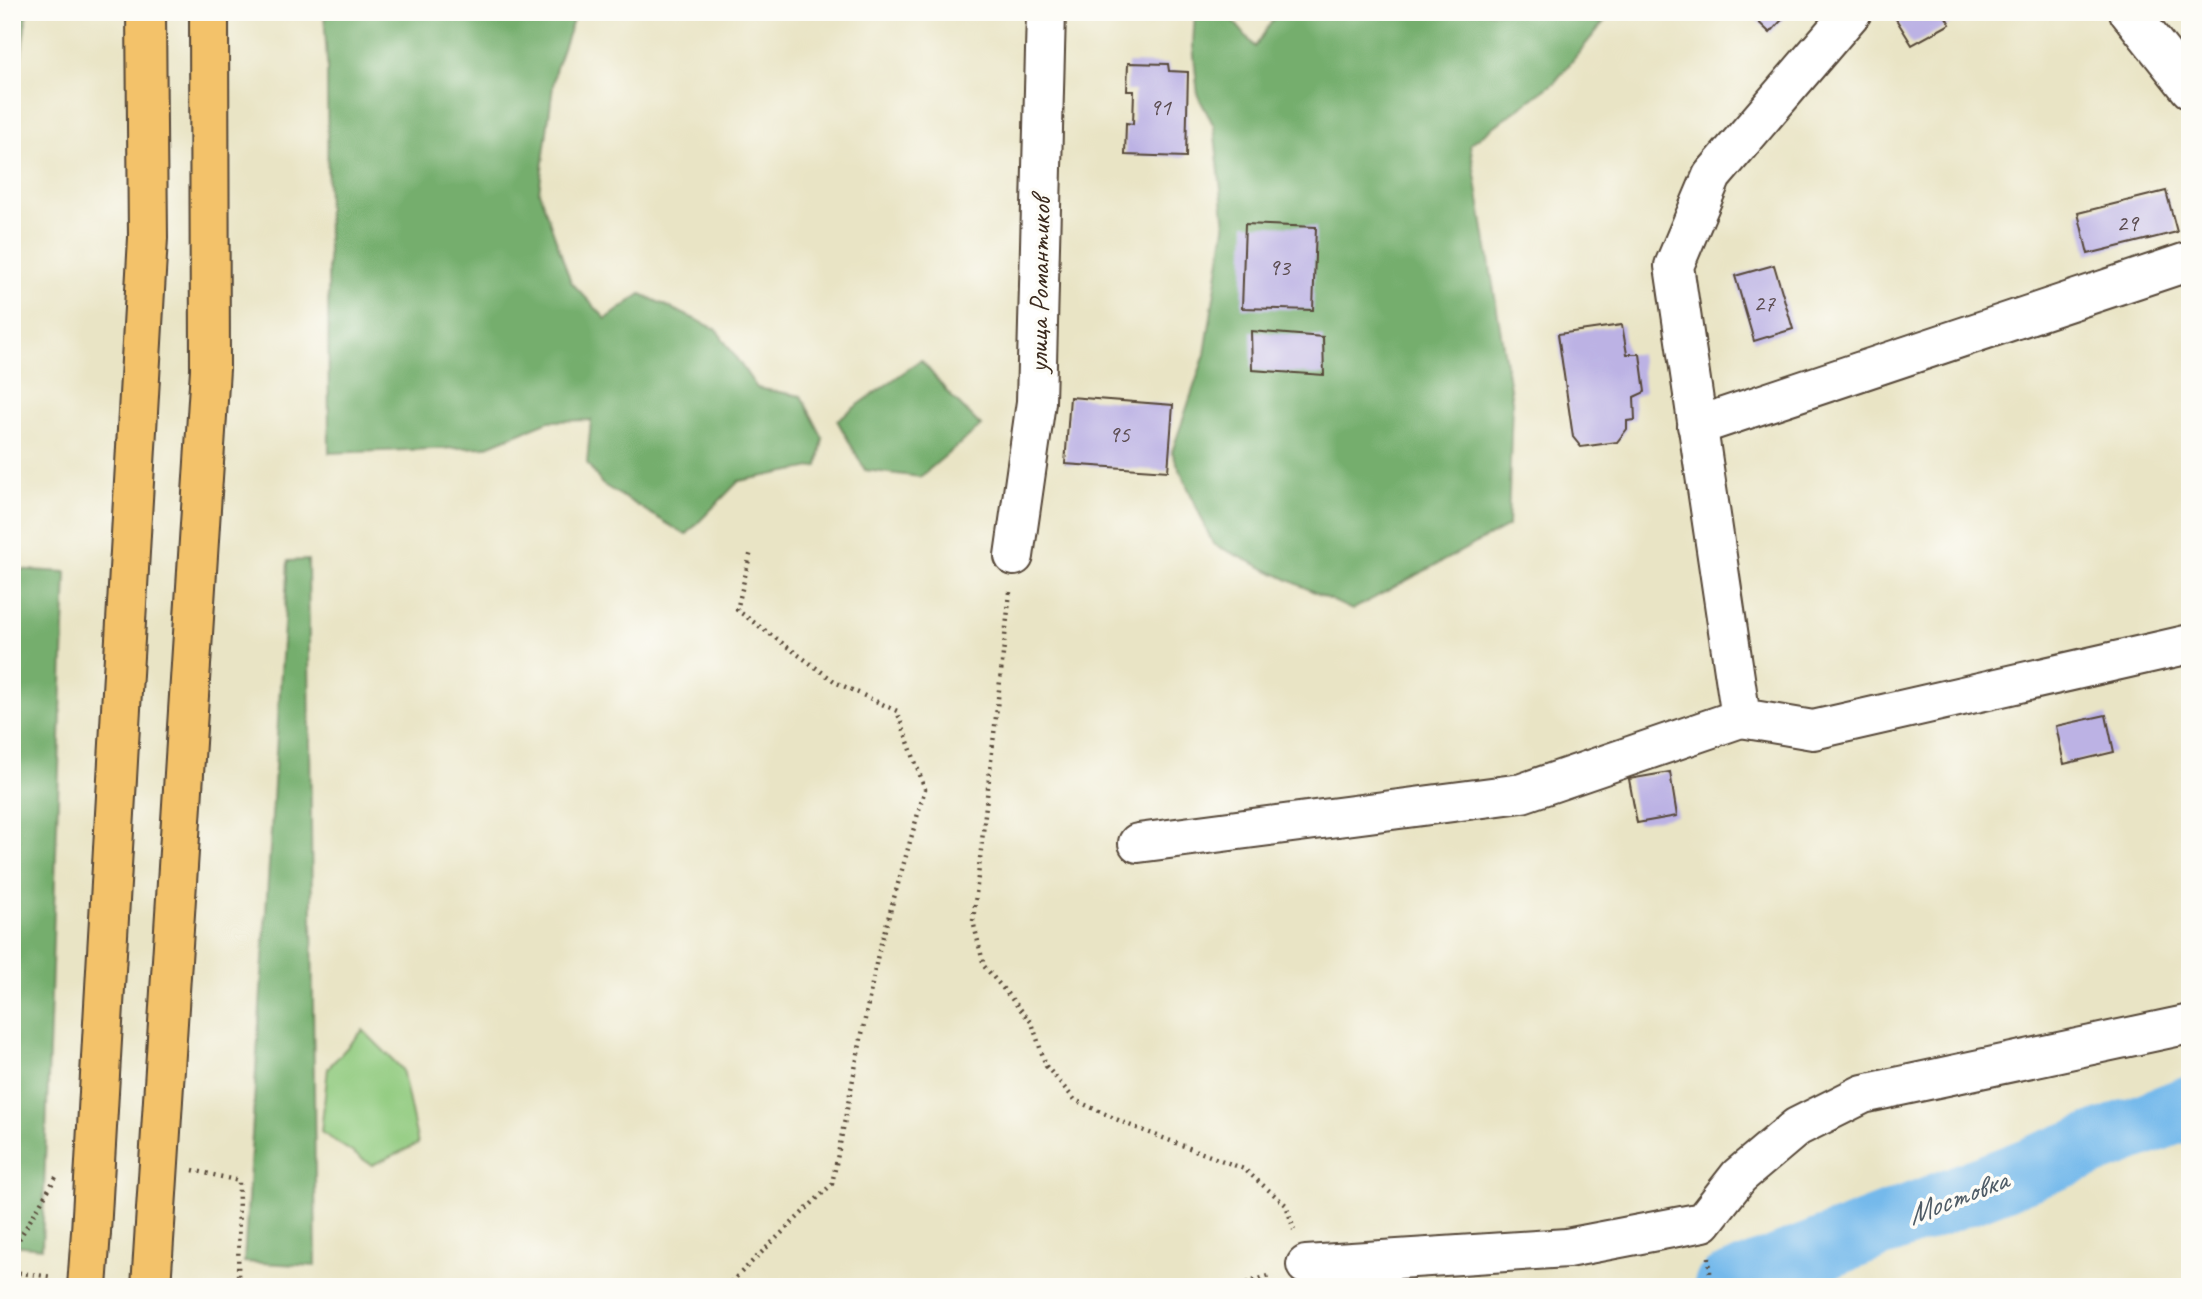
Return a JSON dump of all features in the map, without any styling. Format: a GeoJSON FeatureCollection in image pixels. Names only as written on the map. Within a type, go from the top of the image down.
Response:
{"type":"FeatureCollection","features":[{"type":"Feature","properties":{"kind":"highway"},"geometry":{"type":"LineString","coordinates":[[87,1287],[148,238],[146,12]]}},
{"type":"Feature","properties":{"kind":"highway"},"geometry":{"type":"LineString","coordinates":[[151,1287],[210,369],[209,12]]}},
{"type":"Feature","properties":{"kind":"street","name":"улица Романтиков"},"geometry":{"type":"LineString","coordinates":[[1014,556],[1036,402],[1046,12]]}},
{"type":"Feature","properties":{"kind":"street"},"geometry":{"type":"LineString","coordinates":[[1741,718],[1674,266],[1712,176],[1852,12]]}},
{"type":"Feature","properties":{"kind":"street"},"geometry":{"type":"LineString","coordinates":[[2129,12],[2190,89]]}},
{"type":"Feature","properties":{"kind":"street"},"geometry":{"type":"LineString","coordinates":[[1698,426],[2190,261]]}},
{"type":"Feature","properties":{"kind":"street"},"geometry":{"type":"LineString","coordinates":[[1138,843],[1522,793],[1741,718],[1813,730],[2190,644]]}},
{"type":"Feature","properties":{"kind":"street"},"geometry":{"type":"LineString","coordinates":[[1306,1265],[1567,1248],[1703,1222],[1740,1176],[1797,1127],[1863,1094],[2190,1024]]}},
{"type":"Feature","properties":{"kind":"path"},"geometry":{"type":"LineString","coordinates":[[726,1287],[832,1184],[878,954],[925,789],[897,711],[837,683],[737,610],[751,551]]}},
{"type":"Feature","properties":{"kind":"path"},"geometry":{"type":"LineString","coordinates":[[1014,556],[973,920],[984,967],[1032,1023],[1046,1066],[1075,1100],[1129,1125],[1244,1169],[1286,1205],[1306,1265]]}},
{"type":"Feature","properties":{"kind":"path"},"geometry":{"type":"LineString","coordinates":[[12,1251],[55,1177],[96,1142]]}},
{"type":"Feature","properties":{"kind":"path"},"geometry":{"type":"LineString","coordinates":[[159,1161],[239,1181],[238,1287]]}},
{"type":"Feature","properties":{"kind":"green space"},"geometry":{"type":"Polygon","coordinates":[[[12,12],[27,12],[12,124],[12,12]]]}},
{"type":"Feature","properties":{"kind":"green space"},"geometry":{"type":"Polygon","coordinates":[[[324,12],[576,12],[555,71],[539,192],[571,282],[606,319],[641,294],[716,329],[757,388],[801,396],[823,438],[818,466],[739,481],[686,535],[602,484],[587,463],[591,420],[549,421],[485,447],[329,453],[327,62],[324,12]]]}},
{"type":"Feature","properties":{"kind":"green space"},"geometry":{"type":"Polygon","coordinates":[[[1195,12],[1226,12],[1255,47],[1278,12],[1612,12],[1555,82],[1470,144],[1512,401],[1508,526],[1352,610],[1213,544],[1172,452],[1205,354],[1225,227],[1214,126],[1198,96],[1193,45],[1195,12]]]}},
{"type":"Feature","properties":{"kind":"green space"},"geometry":{"type":"Polygon","coordinates":[[[921,360],[948,393],[981,426],[920,477],[865,470],[837,420],[921,360]]]}},
{"type":"Feature","properties":{"kind":"green space"},"geometry":{"type":"Polygon","coordinates":[[[308,560],[316,1266],[244,1262],[288,561],[308,560]]]}},
{"type":"Feature","properties":{"kind":"green space"},"geometry":{"type":"Polygon","coordinates":[[[12,569],[66,572],[42,1248],[12,1245],[12,569]]]}},
{"type":"Feature","properties":{"kind":"green space"},"geometry":{"type":"Polygon","coordinates":[[[363,1030],[402,1069],[418,1144],[372,1165],[321,1132],[328,1068],[363,1030]]]}},
{"type":"Feature","properties":{"kind":"building"},"geometry":{"type":"Polygon","coordinates":[[[1748,12],[1789,12],[1770,33],[1748,12]]]}},
{"type":"Feature","properties":{"kind":"building"},"geometry":{"type":"Polygon","coordinates":[[[1907,12],[1943,12],[1950,24],[1912,45],[1896,19],[1907,12]]]}},
{"type":"Feature","properties":{"kind":"building"},"geometry":{"type":"Polygon","coordinates":[[[1128,63],[1168,64],[1169,71],[1188,72],[1186,157],[1125,155],[1126,123],[1133,124],[1134,91],[1127,91],[1128,63]]]}},
{"type":"Feature","properties":{"kind":"building"},"geometry":{"type":"Polygon","coordinates":[[[2166,191],[2177,232],[2088,254],[2078,213],[2166,191]]]}},
{"type":"Feature","properties":{"kind":"building"},"geometry":{"type":"Polygon","coordinates":[[[1245,224],[1316,227],[1313,310],[1242,308],[1245,224]]]}},
{"type":"Feature","properties":{"kind":"building"},"geometry":{"type":"Polygon","coordinates":[[[1774,265],[1793,329],[1754,341],[1735,276],[1774,265]]]}},
{"type":"Feature","properties":{"kind":"building"},"geometry":{"type":"Polygon","coordinates":[[[1622,325],[1627,354],[1640,354],[1645,392],[1634,397],[1635,420],[1627,421],[1627,429],[1617,442],[1581,447],[1573,437],[1558,334],[1622,325]]]}},
{"type":"Feature","properties":{"kind":"building"},"geometry":{"type":"Polygon","coordinates":[[[1251,331],[1323,337],[1324,375],[1252,370],[1251,331]]]}},
{"type":"Feature","properties":{"kind":"building"},"geometry":{"type":"Polygon","coordinates":[[[1070,397],[1173,405],[1168,471],[1065,464],[1070,397]]]}},
{"type":"Feature","properties":{"kind":"building"},"geometry":{"type":"Polygon","coordinates":[[[2106,715],[2114,752],[2064,764],[2056,726],[2106,715]]]}},
{"type":"Feature","properties":{"kind":"building"},"geometry":{"type":"Polygon","coordinates":[[[1670,772],[1677,816],[1637,823],[1629,779],[1670,772]]]}},
{"type":"Feature","properties":{"kind":"waterway","name":"Мостовка"},"geometry":{"type":"LineString","coordinates":[[1725,1287],[2190,1107]]}}]}
